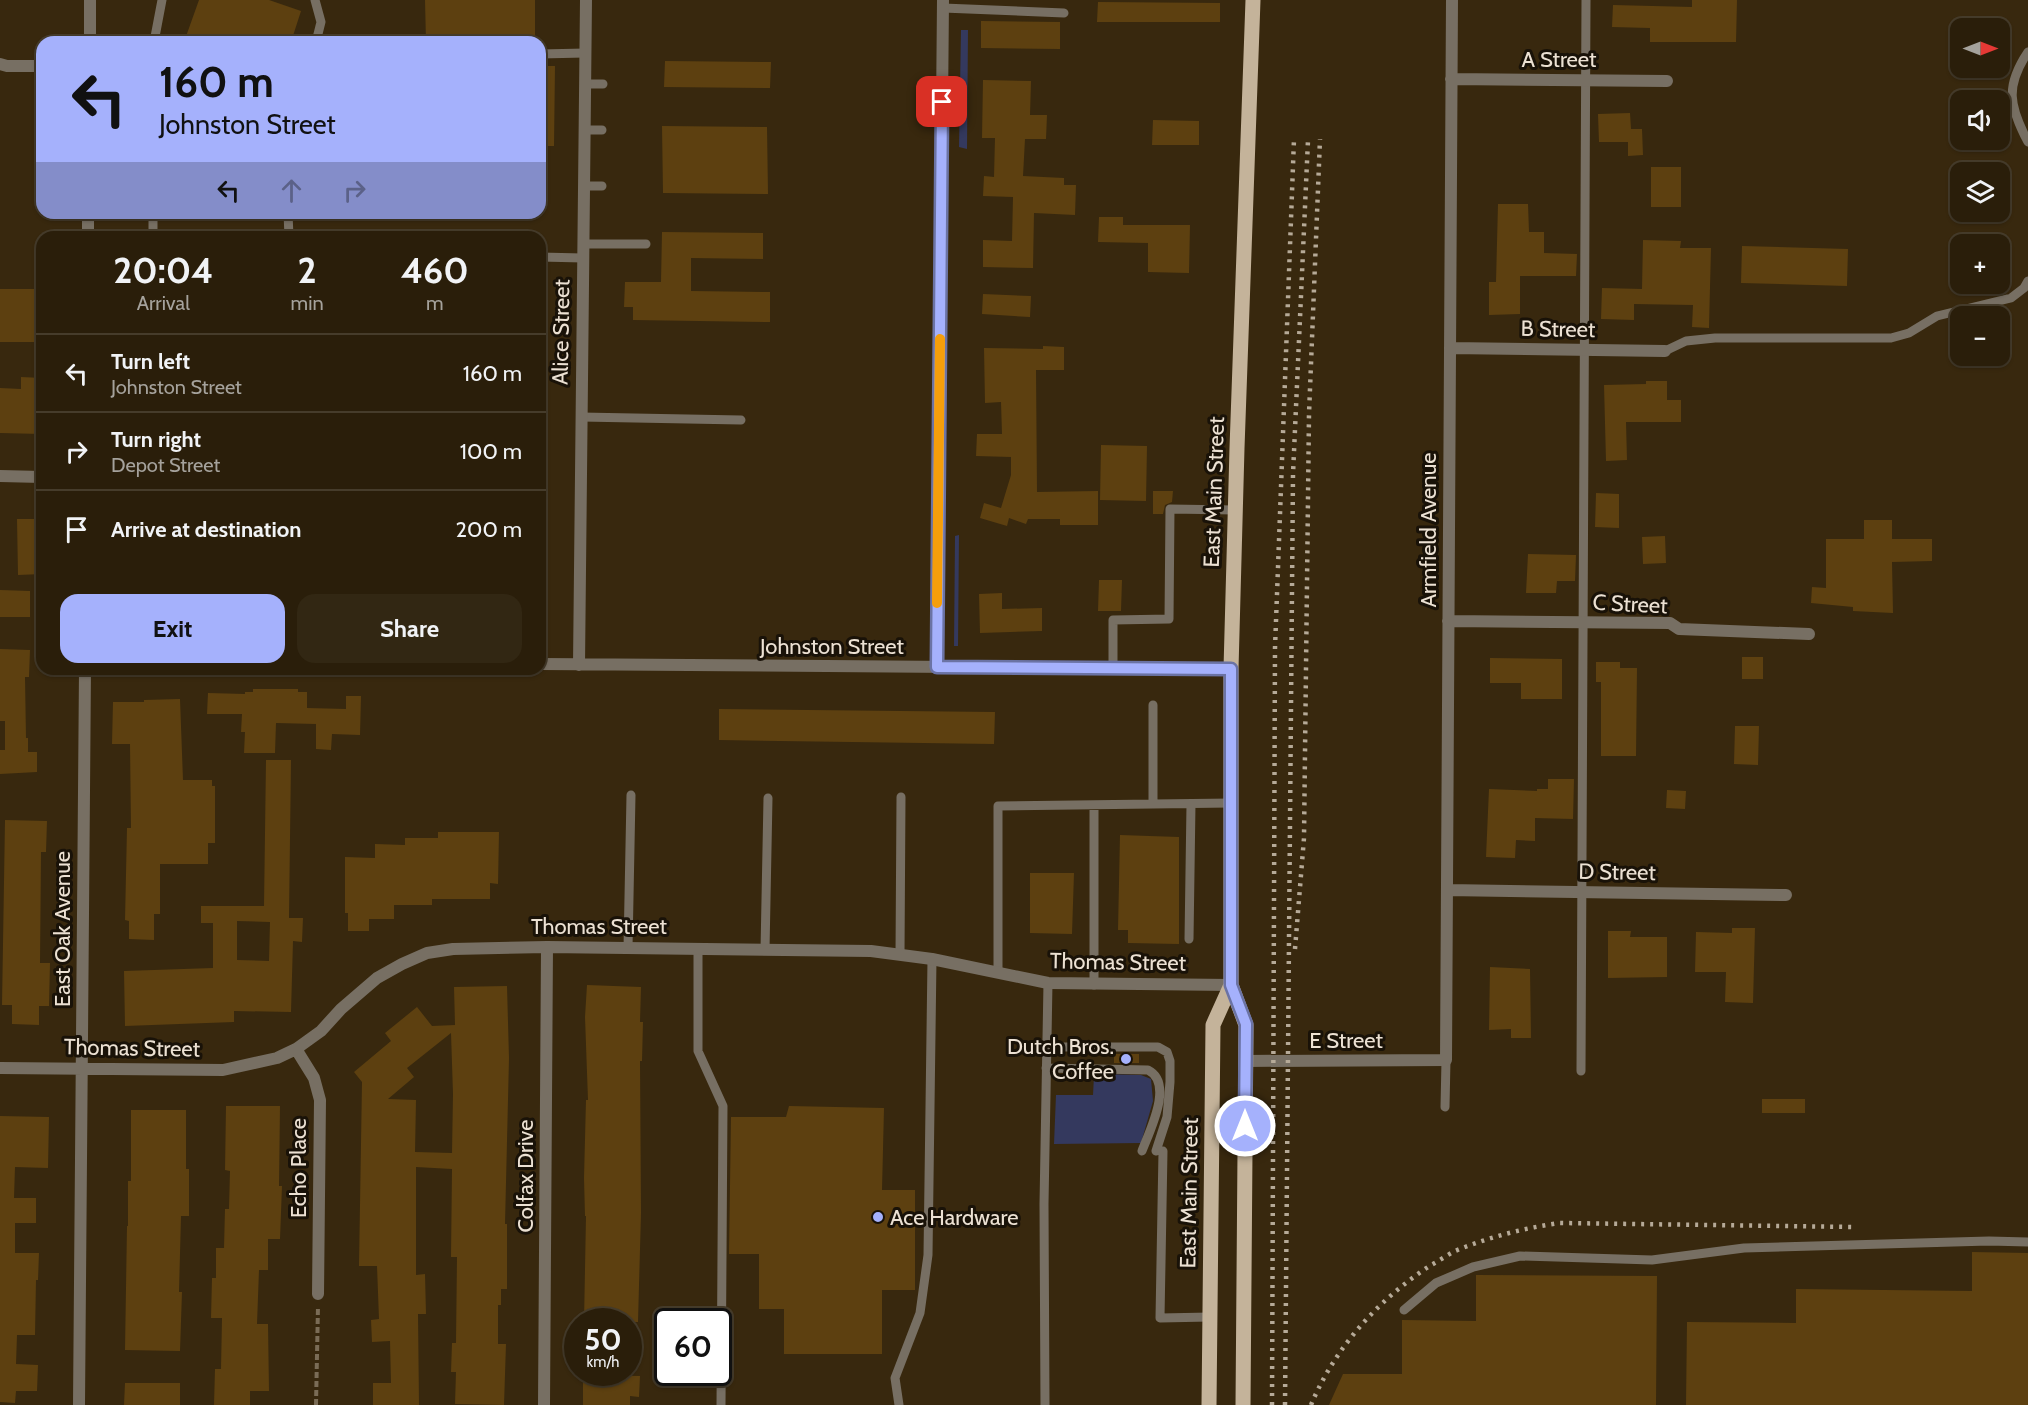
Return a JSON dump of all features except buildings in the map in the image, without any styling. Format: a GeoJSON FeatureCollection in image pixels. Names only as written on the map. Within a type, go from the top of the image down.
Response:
{"type":"FeatureCollection","features":[{"type":"Feature","properties":{"kind":"main road","name":"East Main Street"},"geometry":{"type":"LineString","coordinates":[[1243,1405],[1246,1024],[1231,985],[1231,669],[1253,0]]}},
{"type":"Feature","properties":{"kind":"main road","name":"East Main Street"},"geometry":{"type":"LineString","coordinates":[[1209,1405],[1213,1024],[1231,985]]}},
{"type":"Feature","properties":{"kind":"street"},"geometry":{"type":"LineString","coordinates":[[90,0],[90,36]]}},
{"type":"Feature","properties":{"kind":"street","name":"Alice Street"},"geometry":{"type":"LineString","coordinates":[[579,665],[586,0]]}},
{"type":"Feature","properties":{"kind":"street","name":"Armfield Avenue"},"geometry":{"type":"LineString","coordinates":[[1446,1060],[1452,0]]}},
{"type":"Feature","properties":{"kind":"street"},"geometry":{"type":"LineString","coordinates":[[937,667],[943,4]]}},
{"type":"Feature","properties":{"kind":"street"},"geometry":{"type":"LineString","coordinates":[[0,64],[36,66]]}},
{"type":"Feature","properties":{"kind":"street","name":"A Street"},"geometry":{"type":"LineString","coordinates":[[1451,79],[1666,81]]}},
{"type":"Feature","properties":{"kind":"street","name":"B Street"},"geometry":{"type":"LineString","coordinates":[[1450,348],[1665,351]]}},
{"type":"Feature","properties":{"kind":"street"},"geometry":{"type":"LineString","coordinates":[[0,476],[36,477]]}},
{"type":"Feature","properties":{"kind":"street","name":"C Street"},"geometry":{"type":"LineString","coordinates":[[1448,621],[1670,623],[1679,629],[1809,634]]}},
{"type":"Feature","properties":{"kind":"street","name":"Johnston Street"},"geometry":{"type":"LineString","coordinates":[[546,664],[1231,669]]}},
{"type":"Feature","properties":{"kind":"street","name":"East Oak Avenue"},"geometry":{"type":"LineString","coordinates":[[79,1405],[85,675]]}},
{"type":"Feature","properties":{"kind":"street","name":"D Street"},"geometry":{"type":"LineString","coordinates":[[1447,890],[1786,895]]}},
{"type":"Feature","properties":{"kind":"street","name":"Thomas Street"},"geometry":{"type":"LineString","coordinates":[[0,1068],[223,1070],[278,1058],[296,1049],[321,1031],[341,1009],[377,978],[427,953],[453,949],[547,947],[871,951],[932,959],[1048,983],[1231,985]]}},
{"type":"Feature","properties":{"kind":"street","name":"Colfax Drive"},"geometry":{"type":"LineString","coordinates":[[544,1405],[547,947]]}},
{"type":"Feature","properties":{"kind":"street","name":"Echo Place"},"geometry":{"type":"LineString","coordinates":[[296,1049],[314,1078],[320,1101],[318,1294]]}},
{"type":"Feature","properties":{"kind":"street","name":"E Street"},"geometry":{"type":"LineString","coordinates":[[1245,1061],[1446,1060]]}},
{"type":"Feature","properties":{"kind":"lane"},"geometry":{"type":"LineString","coordinates":[[155,36],[162,0]]}},
{"type":"Feature","properties":{"kind":"lane"},"geometry":{"type":"LineString","coordinates":[[315,0],[321,22],[318,36]]}},
{"type":"Feature","properties":{"kind":"lane"},"geometry":{"type":"LineString","coordinates":[[1581,1071],[1586,0]]}},
{"type":"Feature","properties":{"kind":"lane"},"geometry":{"type":"LineString","coordinates":[[943,4],[1064,13]]}},
{"type":"Feature","properties":{"kind":"lane"},"geometry":{"type":"LineString","coordinates":[[2028,52],[2018,66],[2012,82],[2015,111],[2028,142]]}},
{"type":"Feature","properties":{"kind":"lane"},"geometry":{"type":"LineString","coordinates":[[546,54],[585,53]]}},
{"type":"Feature","properties":{"kind":"lane"},"geometry":{"type":"LineString","coordinates":[[585,84],[603,84]]}},
{"type":"Feature","properties":{"kind":"lane"},"geometry":{"type":"LineString","coordinates":[[584,130],[602,130]]}},
{"type":"Feature","properties":{"kind":"lane"},"geometry":{"type":"LineString","coordinates":[[584,186],[602,186]]}},
{"type":"Feature","properties":{"kind":"lane"},"geometry":{"type":"LineString","coordinates":[[583,244],[646,244]]}},
{"type":"Feature","properties":{"kind":"lane"},"geometry":{"type":"LineString","coordinates":[[546,257],[583,258]]}},
{"type":"Feature","properties":{"kind":"lane"},"geometry":{"type":"LineString","coordinates":[[1665,351],[1686,340],[1715,338],[1891,338],[1909,333],[1938,316],[2011,298],[2024,288],[2028,281]]}},
{"type":"Feature","properties":{"kind":"lane"},"geometry":{"type":"LineString","coordinates":[[581,417],[741,420]]}},
{"type":"Feature","properties":{"kind":"lane"},"geometry":{"type":"LineString","coordinates":[[1113,669],[1113,620],[1169,619],[1170,509],[1235,510]]}},
{"type":"Feature","properties":{"kind":"lane"},"geometry":{"type":"LineString","coordinates":[[1153,705],[1153,804]]}},
{"type":"Feature","properties":{"kind":"lane"},"geometry":{"type":"LineString","coordinates":[[628,948],[631,795]]}},
{"type":"Feature","properties":{"kind":"lane"},"geometry":{"type":"LineString","coordinates":[[900,954],[901,797]]}},
{"type":"Feature","properties":{"kind":"lane"},"geometry":{"type":"LineString","coordinates":[[765,950],[768,798]]}},
{"type":"Feature","properties":{"kind":"lane"},"geometry":{"type":"LineString","coordinates":[[998,972],[998,806],[1231,803]]}},
{"type":"Feature","properties":{"kind":"lane"},"geometry":{"type":"LineString","coordinates":[[1189,939],[1191,804]]}},
{"type":"Feature","properties":{"kind":"lane"},"geometry":{"type":"LineString","coordinates":[[1094,805],[1094,985]]}},
{"type":"Feature","properties":{"kind":"lane"},"geometry":{"type":"LineString","coordinates":[[698,948],[698,1052],[723,1106],[721,1405]]}},
{"type":"Feature","properties":{"kind":"lane"},"geometry":{"type":"LineString","coordinates":[[899,1405],[895,1378],[920,1313],[928,1255],[932,959]]}},
{"type":"Feature","properties":{"kind":"lane"},"geometry":{"type":"LineString","coordinates":[[1045,1405],[1048,983]]}},
{"type":"Feature","properties":{"kind":"lane"},"geometry":{"type":"LineString","coordinates":[[1046,1047],[1158,1047],[1167,1052],[1170,1061],[1167,1118],[1159,1151],[1160,1318],[1210,1317]]}},
{"type":"Feature","properties":{"kind":"lane"},"geometry":{"type":"LineString","coordinates":[[1445,1107],[1446,1060]]}},
{"type":"Feature","properties":{"kind":"lane"},"geometry":{"type":"LineString","coordinates":[[1046,1068],[1148,1070],[1156,1074],[1159,1081],[1159,1104],[1142,1150]]}},
{"type":"Feature","properties":{"kind":"lane"},"geometry":{"type":"LineString","coordinates":[[1404,1310],[1436,1283],[1473,1267],[1520,1256],[1652,1260],[1744,1248],[1989,1241],[2028,1242]]}},
{"type":"Feature","properties":{"kind":"path"},"geometry":{"type":"LineString","coordinates":[[316,1405],[318,1294]]}},
{"type":"Feature","properties":{"kind":"shaded area"},"geometry":{"type":"Polygon","coordinates":[[[961,30],[968,30],[967,149],[959,147],[961,30]]]}},
{"type":"Feature","properties":{"kind":"shaded area"},"geometry":{"type":"Polygon","coordinates":[[[959,535],[958,646],[954,646],[955,536],[959,535]]]}},
{"type":"Feature","properties":{"kind":"shaded area"},"geometry":{"type":"Polygon","coordinates":[[[1096,1074],[1141,1075],[1151,1079],[1153,1101],[1141,1143],[1054,1144],[1056,1095],[1093,1095],[1096,1074]]]}},
{"type":"Feature","properties":{"kind":"railway"},"geometry":{"type":"LineString","coordinates":[[1272,1405],[1275,648],[1294,139]]}},
{"type":"Feature","properties":{"kind":"railway"},"geometry":{"type":"LineString","coordinates":[[1295,949],[1304,838],[1309,414],[1320,139]]}},
{"type":"Feature","properties":{"kind":"railway"},"geometry":{"type":"LineString","coordinates":[[1285,1405],[1293,474],[1308,140]]}},
{"type":"Feature","properties":{"kind":"railway"},"geometry":{"type":"LineString","coordinates":[[1311,1405],[1333,1363],[1346,1344],[1377,1309],[1412,1278],[1431,1265],[1455,1251],[1481,1241],[1520,1230],[1560,1223],[1857,1227]]}},
{"type":"Feature","properties":{"kind":"slow traffic"},"geometry":{"type":"LineString","coordinates":[[937,603],[940,339]]}},
{"type":"Feature","properties":{"kind":"place","name":"Dutch Bros. Coffee"},"geometry":{"type":"Point","coordinates":[1126,1059]}},
{"type":"Feature","properties":{"kind":"place","name":"Ace Hardware"},"geometry":{"type":"Point","coordinates":[878,1217]}},
{"type":"Feature","properties":{"kind":"route"},"geometry":{"type":"LineString","coordinates":[[942,102],[937,667],[1231,669],[1231,985],[1246,1024],[1245,1126]]}}]}
